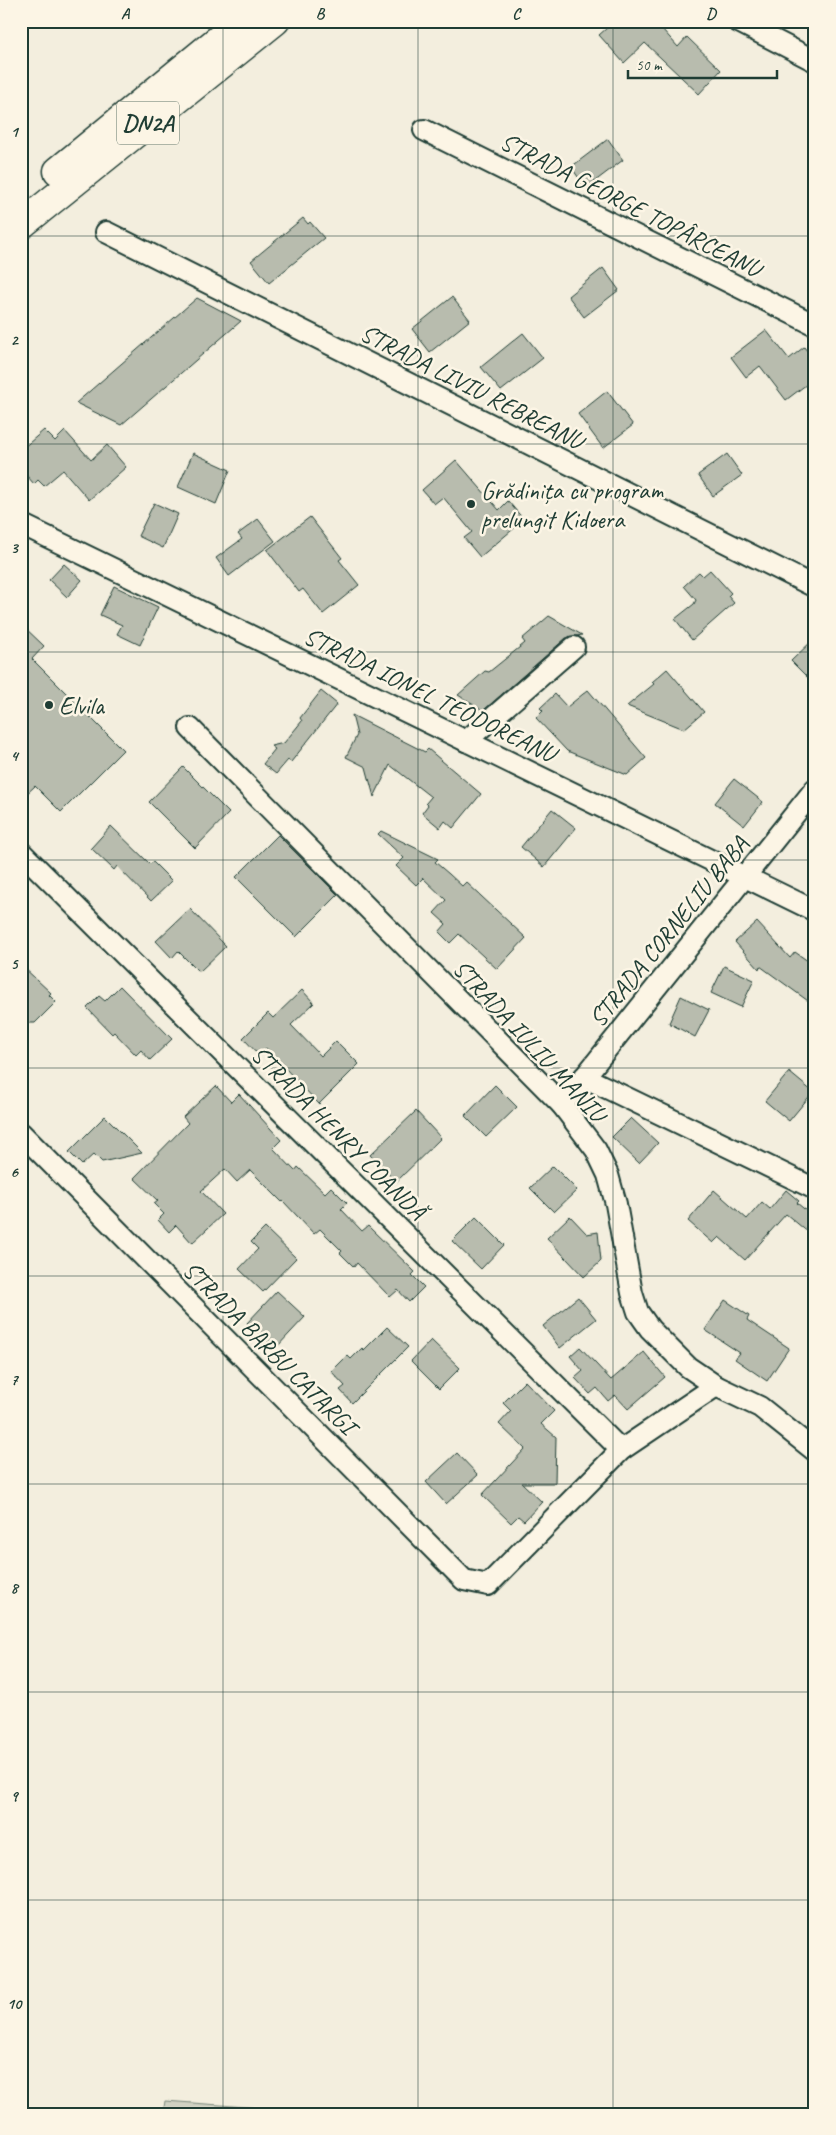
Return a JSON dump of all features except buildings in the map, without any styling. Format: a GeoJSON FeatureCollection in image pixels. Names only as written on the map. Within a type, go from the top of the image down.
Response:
{"type":"FeatureCollection","features":[{"type":"Feature","properties":{"kind":"main road","name":"DN2A"},"geometry":{"type":"LineString","coordinates":[[21,201],[241,21]]}},
{"type":"Feature","properties":{"kind":"main road","name":"DN2A"},"geometry":{"type":"LineString","coordinates":[[21,225],[275,21]]}},
{"type":"Feature","properties":{"kind":"street"},"geometry":{"type":"LineString","coordinates":[[737,21],[815,61]]}},
{"type":"Feature","properties":{"kind":"street","name":"STRADA GEORGE TOPÂRCEANU"},"geometry":{"type":"LineString","coordinates":[[424,130],[815,325]]}},
{"type":"Feature","properties":{"kind":"street","name":"STRADA LIVIU REBREANU"},"geometry":{"type":"LineString","coordinates":[[106,232],[815,587]]}},
{"type":"Feature","properties":{"kind":"street","name":"STRADA IONEL TEODOREANU"},"geometry":{"type":"LineString","coordinates":[[21,524],[815,911]]}},
{"type":"Feature","properties":{"kind":"street"},"geometry":{"type":"LineString","coordinates":[[466,740],[574,647]]}},
{"type":"Feature","properties":{"kind":"street","name":"STRADA IULIU MANIU"},"geometry":{"type":"LineString","coordinates":[[190,728],[562,1105],[596,1150],[608,1175],[616,1204],[632,1293],[638,1312],[650,1328],[688,1367],[716,1386],[760,1407],[815,1451]]}},
{"type":"Feature","properties":{"kind":"street","name":"STRADA CORNELIU BABA"},"geometry":{"type":"LineString","coordinates":[[562,1105],[815,789]]}},
{"type":"Feature","properties":{"kind":"street","name":"STRADA HENRY COANDĂ"},"geometry":{"type":"LineString","coordinates":[[21,852],[620,1450]]}},
{"type":"Feature","properties":{"kind":"street"},"geometry":{"type":"LineString","coordinates":[[584,1077],[815,1189]]}},
{"type":"Feature","properties":{"kind":"street","name":"STRADA BARBU CATARGI"},"geometry":{"type":"LineString","coordinates":[[21,1133],[464,1580],[488,1585],[620,1450]]}},
{"type":"Feature","properties":{"kind":"street"},"geometry":{"type":"LineString","coordinates":[[620,1450],[716,1386]]}},
{"type":"Feature","properties":{"kind":"shaded area"},"geometry":{"type":"Polygon","coordinates":[[[165,2101],[343,2114],[163,2114],[165,2101]]]}},
{"type":"Feature","properties":{"kind":"place","name":"Grădinița cu program prelungit Kidoera"},"geometry":{"type":"Point","coordinates":[471,504]}},
{"type":"Feature","properties":{"kind":"place","name":"Elvila"},"geometry":{"type":"Point","coordinates":[49,705]}}]}
